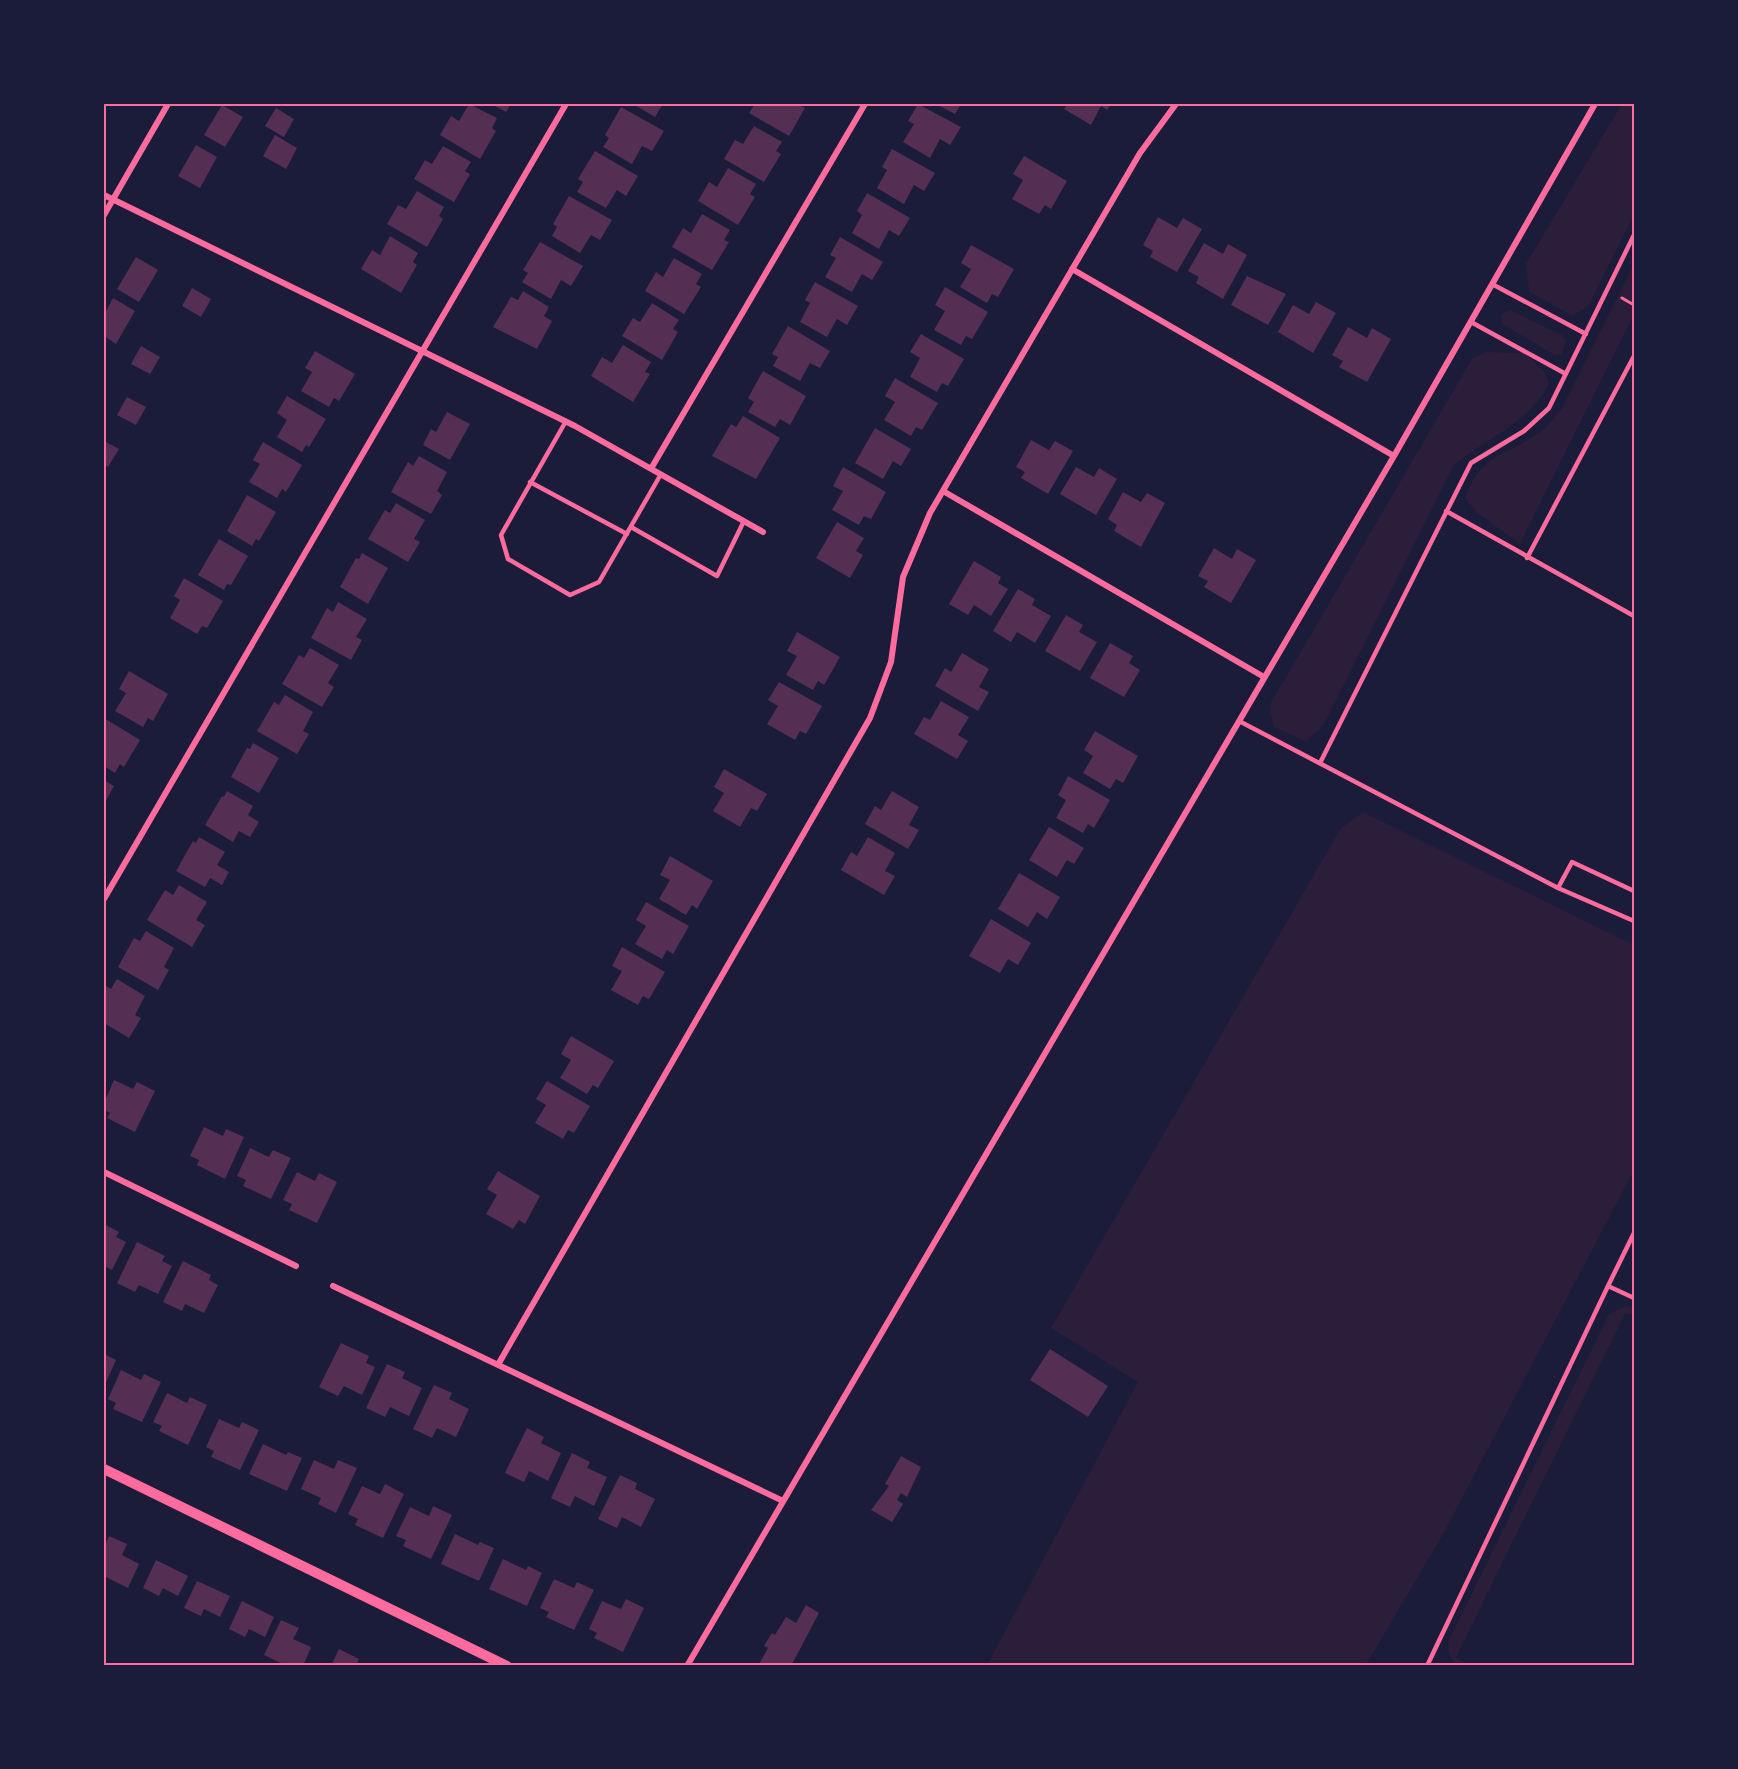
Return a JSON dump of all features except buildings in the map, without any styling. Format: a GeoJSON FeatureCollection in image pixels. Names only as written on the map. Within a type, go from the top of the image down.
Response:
{"type":"FeatureCollection","features":[{"type":"Feature","properties":{"kind":"street"},"geometry":{"type":"LineString","coordinates":[[104,215],[168,104]]}},
{"type":"Feature","properties":{"kind":"street"},"geometry":{"type":"LineString","coordinates":[[104,899],[566,104]]}},
{"type":"Feature","properties":{"kind":"street"},"geometry":{"type":"LineString","coordinates":[[652,467],[865,104]]}},
{"type":"Feature","properties":{"kind":"street"},"geometry":{"type":"LineString","coordinates":[[499,1363],[870,718],[891,662],[900,591],[907,563],[942,491],[1140,153],[1176,104]]}},
{"type":"Feature","properties":{"kind":"street"},"geometry":{"type":"LineString","coordinates":[[687,1665],[1394,456],[1595,104]]}},
{"type":"Feature","properties":{"kind":"street"},"geometry":{"type":"LineString","coordinates":[[104,195],[566,421],[652,467],[763,532]]}},
{"type":"Feature","properties":{"kind":"street"},"geometry":{"type":"LineString","coordinates":[[1072,268],[1394,456]]}},
{"type":"Feature","properties":{"kind":"street"},"geometry":{"type":"LineString","coordinates":[[942,491],[1264,677]]}},
{"type":"Feature","properties":{"kind":"street"},"geometry":{"type":"LineString","coordinates":[[104,1172],[296,1266]]}},
{"type":"Feature","properties":{"kind":"street"},"geometry":{"type":"LineString","coordinates":[[333,1286],[499,1363],[783,1501]]}},
{"type":"Feature","properties":{"kind":"street"},"geometry":{"type":"LineString","coordinates":[[104,1469],[507,1665]]}},
{"type":"Feature","properties":{"kind":"lane"},"geometry":{"type":"LineString","coordinates":[[1320,763],[1471,463],[1536,421],[1549,408],[1635,235]]}},
{"type":"Feature","properties":{"kind":"lane"},"geometry":{"type":"LineString","coordinates":[[1492,284],[1586,334]]}},
{"type":"Feature","properties":{"kind":"lane"},"geometry":{"type":"LineString","coordinates":[[1471,322],[1566,374]]}},
{"type":"Feature","properties":{"kind":"lane"},"geometry":{"type":"LineString","coordinates":[[1527,558],[1635,356]]}},
{"type":"Feature","properties":{"kind":"lane"},"geometry":{"type":"LineString","coordinates":[[566,421],[501,535],[508,559],[570,595],[599,582],[662,473]]}},
{"type":"Feature","properties":{"kind":"lane"},"geometry":{"type":"LineString","coordinates":[[530,482],[627,534]]}},
{"type":"Feature","properties":{"kind":"lane"},"geometry":{"type":"LineString","coordinates":[[1446,511],[1635,616]]}},
{"type":"Feature","properties":{"kind":"lane"},"geometry":{"type":"LineString","coordinates":[[631,527],[717,576],[744,521]]}},
{"type":"Feature","properties":{"kind":"lane"},"geometry":{"type":"LineString","coordinates":[[1239,721],[1558,888],[1635,921]]}},
{"type":"Feature","properties":{"kind":"lane"},"geometry":{"type":"LineString","coordinates":[[1558,888],[1572,862],[1635,891]]}},
{"type":"Feature","properties":{"kind":"lane"},"geometry":{"type":"LineString","coordinates":[[1427,1665],[1635,1233]]}},
{"type":"Feature","properties":{"kind":"lane"},"geometry":{"type":"LineString","coordinates":[[1608,1286],[1635,1298]]}},
{"type":"Feature","properties":{"kind":"path"},"geometry":{"type":"LineString","coordinates":[[1622,298],[1635,305]]}},
{"type":"Feature","properties":{"kind":"shaded area"},"geometry":{"type":"Polygon","coordinates":[[[1634,104],[1634,214],[1589,305],[1573,316],[1529,292],[1526,264],[1620,107],[1634,104]]]}},
{"type":"Feature","properties":{"kind":"shaded area"},"geometry":{"type":"Polygon","coordinates":[[[1634,264],[1634,314],[1520,544],[1476,512],[1465,498],[1471,483],[1487,463],[1531,439],[1551,422],[1562,408],[1634,264]]]}},
{"type":"Feature","properties":{"kind":"shaded area"},"geometry":{"type":"Polygon","coordinates":[[[1510,310],[1562,335],[1566,341],[1562,354],[1555,355],[1502,324],[1501,314],[1510,310]]]}},
{"type":"Feature","properties":{"kind":"shaded area"},"geometry":{"type":"Polygon","coordinates":[[[1486,352],[1526,353],[1545,373],[1549,383],[1531,409],[1507,429],[1454,465],[1324,724],[1307,742],[1274,727],[1269,706],[1472,359],[1486,352]]]}},
{"type":"Feature","properties":{"kind":"shaded area"},"geometry":{"type":"Polygon","coordinates":[[[1363,812],[1634,945],[1634,1170],[1446,1529],[1366,1665],[987,1665],[1138,1382],[1051,1328],[1341,828],[1363,812]]]}},
{"type":"Feature","properties":{"kind":"shaded area"},"geometry":{"type":"Polygon","coordinates":[[[1625,1306],[1634,1308],[1634,1315],[1625,1314],[1456,1657],[1469,1665],[1459,1665],[1449,1654],[1449,1640],[1609,1314],[1625,1306]]]}}]}
